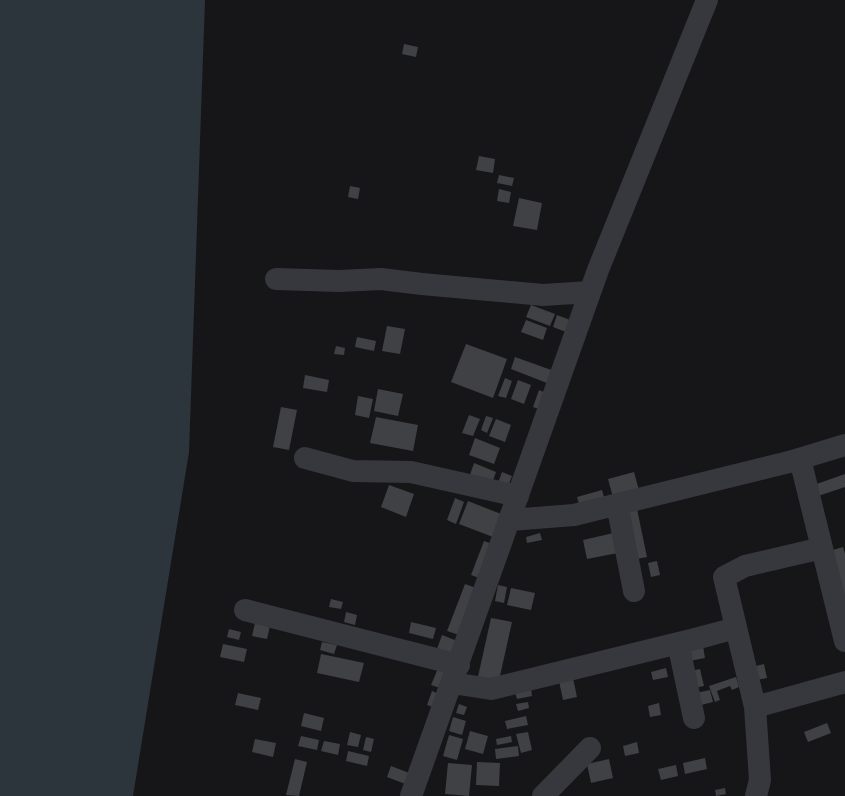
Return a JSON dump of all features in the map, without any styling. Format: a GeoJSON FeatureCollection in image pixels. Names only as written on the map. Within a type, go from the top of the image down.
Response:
{"type":"FeatureCollection","features":[{"type":"Feature","properties":{"kind":"street"},"geometry":{"type":"LineString","coordinates":[[411,796],[456,674],[598,270],[707,0]]}},
{"type":"Feature","properties":{"kind":"street"},"geometry":{"type":"LineString","coordinates":[[276,279],[339,281],[381,279],[543,295],[590,292]]}},
{"type":"Feature","properties":{"kind":"street"},"geometry":{"type":"LineString","coordinates":[[510,520],[574,515],[845,445]]}},
{"type":"Feature","properties":{"kind":"street"},"geometry":{"type":"LineString","coordinates":[[305,458],[353,471],[411,472],[518,496]]}},
{"type":"Feature","properties":{"kind":"street"},"geometry":{"type":"LineString","coordinates":[[800,458],[845,641]]}},
{"type":"Feature","properties":{"kind":"street"},"geometry":{"type":"LineString","coordinates":[[617,504],[634,591]]}},
{"type":"Feature","properties":{"kind":"street"},"geometry":{"type":"LineString","coordinates":[[756,796],[760,780],[755,707],[724,577],[746,566],[822,548]]}},
{"type":"Feature","properties":{"kind":"street"},"geometry":{"type":"LineString","coordinates":[[245,610],[456,674],[491,689],[736,628]]}},
{"type":"Feature","properties":{"kind":"street"},"geometry":{"type":"LineString","coordinates":[[678,643],[694,718]]}},
{"type":"Feature","properties":{"kind":"street"},"geometry":{"type":"LineString","coordinates":[[755,707],[845,682]]}},
{"type":"Feature","properties":{"kind":"street"},"geometry":{"type":"LineString","coordinates":[[543,796],[590,748]]}},
{"type":"Feature","properties":{"kind":"shaded area"},"geometry":{"type":"Polygon","coordinates":[[[0,0],[205,0],[189,452],[133,796],[0,796],[0,0]]]}},
{"type":"Feature","properties":{"kind":"building"},"geometry":{"type":"Polygon","coordinates":[[[404,44],[418,47],[416,57],[402,54],[404,44]]]}},
{"type":"Feature","properties":{"kind":"building"},"geometry":{"type":"Polygon","coordinates":[[[479,156],[495,159],[493,173],[476,170],[479,156]]]}},
{"type":"Feature","properties":{"kind":"building"},"geometry":{"type":"Polygon","coordinates":[[[499,175],[514,178],[512,186],[497,183],[499,175]]]}},
{"type":"Feature","properties":{"kind":"building"},"geometry":{"type":"Polygon","coordinates":[[[350,186],[360,188],[358,199],[348,197],[350,186]]]}},
{"type":"Feature","properties":{"kind":"building"},"geometry":{"type":"Polygon","coordinates":[[[499,189],[511,192],[509,203],[497,201],[499,189]]]}},
{"type":"Feature","properties":{"kind":"building"},"geometry":{"type":"Polygon","coordinates":[[[519,198],[542,203],[537,230],[513,226],[519,198]]]}},
{"type":"Feature","properties":{"kind":"building"},"geometry":{"type":"Polygon","coordinates":[[[531,305],[555,314],[550,326],[526,317],[531,305]]]}},
{"type":"Feature","properties":{"kind":"building"},"geometry":{"type":"Polygon","coordinates":[[[557,315],[570,320],[566,332],[553,327],[557,315]]]}},
{"type":"Feature","properties":{"kind":"building"},"geometry":{"type":"Polygon","coordinates":[[[526,320],[547,328],[543,340],[521,332],[526,320]]]}},
{"type":"Feature","properties":{"kind":"building"},"geometry":{"type":"Polygon","coordinates":[[[387,326],[405,329],[400,354],[382,351],[387,326]]]}},
{"type":"Feature","properties":{"kind":"building"},"geometry":{"type":"Polygon","coordinates":[[[357,337],[376,341],[374,351],[355,347],[357,337]]]}},
{"type":"Feature","properties":{"kind":"building"},"geometry":{"type":"Polygon","coordinates":[[[466,344],[507,359],[493,398],[451,382],[466,344]]]}},
{"type":"Feature","properties":{"kind":"building"},"geometry":{"type":"Polygon","coordinates":[[[336,346],[345,348],[344,355],[334,354],[336,346]]]}},
{"type":"Feature","properties":{"kind":"building"},"geometry":{"type":"Polygon","coordinates":[[[515,357],[557,372],[552,385],[511,369],[515,357]]]}},
{"type":"Feature","properties":{"kind":"building"},"geometry":{"type":"Polygon","coordinates":[[[305,375],[329,380],[327,392],[303,388],[305,375]]]}},
{"type":"Feature","properties":{"kind":"building"},"geometry":{"type":"Polygon","coordinates":[[[505,378],[512,381],[506,398],[498,396],[505,378]]]}},
{"type":"Feature","properties":{"kind":"building"},"geometry":{"type":"Polygon","coordinates":[[[518,380],[531,385],[524,404],[511,399],[518,380]]]}},
{"type":"Feature","properties":{"kind":"building"},"geometry":{"type":"Polygon","coordinates":[[[378,389],[403,394],[398,416],[374,411],[378,389]]]}},
{"type":"Feature","properties":{"kind":"building"},"geometry":{"type":"Polygon","coordinates":[[[539,390],[548,394],[542,410],[533,407],[539,390]]]}},
{"type":"Feature","properties":{"kind":"building"},"geometry":{"type":"Polygon","coordinates":[[[358,396],[373,399],[369,418],[355,415],[358,396]]]}},
{"type":"Feature","properties":{"kind":"building"},"geometry":{"type":"Polygon","coordinates":[[[281,407],[297,410],[289,450],[273,447],[281,407]]]}},
{"type":"Feature","properties":{"kind":"building"},"geometry":{"type":"Polygon","coordinates":[[[469,415],[480,419],[473,436],[462,433],[469,415]]]}},
{"type":"Feature","properties":{"kind":"building"},"geometry":{"type":"Polygon","coordinates":[[[486,416],[493,418],[487,433],[481,430],[486,416]]]}},
{"type":"Feature","properties":{"kind":"building"},"geometry":{"type":"Polygon","coordinates":[[[376,417],[418,425],[413,451],[370,443],[376,417]]]}},
{"type":"Feature","properties":{"kind":"building"},"geometry":{"type":"Polygon","coordinates":[[[496,419],[511,425],[505,442],[489,436],[496,419]]]}},
{"type":"Feature","properties":{"kind":"building"},"geometry":{"type":"Polygon","coordinates":[[[475,438],[500,448],[494,464],[469,455],[475,438]]]}},
{"type":"Feature","properties":{"kind":"building"},"geometry":{"type":"Polygon","coordinates":[[[474,463],[496,472],[492,483],[470,475],[474,463]]]}},
{"type":"Feature","properties":{"kind":"building"},"geometry":{"type":"Polygon","coordinates":[[[502,472],[512,476],[508,486],[498,483],[502,472]]]}},
{"type":"Feature","properties":{"kind":"building"},"geometry":{"type":"Polygon","coordinates":[[[634,472],[640,494],[614,501],[608,479],[634,472]]]}},
{"type":"Feature","properties":{"kind":"building"},"geometry":{"type":"Polygon","coordinates":[[[845,474],[845,487],[815,497],[811,486],[845,474]]]}},
{"type":"Feature","properties":{"kind":"building"},"geometry":{"type":"Polygon","coordinates":[[[389,485],[414,494],[406,517],[381,507],[389,485]]]}},
{"type":"Feature","properties":{"kind":"building"},"geometry":{"type":"Polygon","coordinates":[[[602,490],[606,504],[581,511],[577,497],[602,490]]]}},
{"type":"Feature","properties":{"kind":"building"},"geometry":{"type":"Polygon","coordinates":[[[455,498],[464,502],[456,524],[447,520],[455,498]]]}},
{"type":"Feature","properties":{"kind":"building"},"geometry":{"type":"Polygon","coordinates":[[[468,501],[501,514],[493,537],[459,524],[468,501]]]}},
{"type":"Feature","properties":{"kind":"building"},"geometry":{"type":"Polygon","coordinates":[[[637,509],[647,557],[631,560],[622,512],[637,509]]]}},
{"type":"Feature","properties":{"kind":"building"},"geometry":{"type":"Polygon","coordinates":[[[618,532],[623,552],[587,559],[583,540],[618,532]]]}},
{"type":"Feature","properties":{"kind":"building"},"geometry":{"type":"Polygon","coordinates":[[[540,533],[542,540],[527,543],[526,537],[540,533]]]}},
{"type":"Feature","properties":{"kind":"building"},"geometry":{"type":"Polygon","coordinates":[[[484,541],[495,545],[482,579],[471,575],[484,541]]]}},
{"type":"Feature","properties":{"kind":"building"},"geometry":{"type":"Polygon","coordinates":[[[843,547],[845,554],[845,597],[826,552],[843,547]]]}},
{"type":"Feature","properties":{"kind":"building"},"geometry":{"type":"Polygon","coordinates":[[[657,561],[660,575],[651,577],[648,563],[657,561]]]}},
{"type":"Feature","properties":{"kind":"building"},"geometry":{"type":"Polygon","coordinates":[[[465,584],[479,589],[462,636],[447,631],[465,584]]]}},
{"type":"Feature","properties":{"kind":"building"},"geometry":{"type":"Polygon","coordinates":[[[498,585],[507,587],[504,603],[495,601],[498,585]]]}},
{"type":"Feature","properties":{"kind":"building"},"geometry":{"type":"Polygon","coordinates":[[[511,588],[535,593],[531,610],[507,605],[511,588]]]}},
{"type":"Feature","properties":{"kind":"building"},"geometry":{"type":"Polygon","coordinates":[[[331,599],[343,602],[341,609],[329,607],[331,599]]]}},
{"type":"Feature","properties":{"kind":"building"},"geometry":{"type":"Polygon","coordinates":[[[346,612],[357,615],[355,625],[344,622],[346,612]]]}},
{"type":"Feature","properties":{"kind":"building"},"geometry":{"type":"Polygon","coordinates":[[[491,618],[512,622],[498,685],[477,681],[491,618]]]}},
{"type":"Feature","properties":{"kind":"building"},"geometry":{"type":"Polygon","coordinates":[[[411,622],[436,628],[433,639],[409,633],[411,622]]]}},
{"type":"Feature","properties":{"kind":"building"},"geometry":{"type":"Polygon","coordinates":[[[255,623],[270,626],[267,639],[252,636],[255,623]]]}},
{"type":"Feature","properties":{"kind":"building"},"geometry":{"type":"Polygon","coordinates":[[[229,629],[241,632],[239,640],[227,637],[229,629]]]}},
{"type":"Feature","properties":{"kind":"building"},"geometry":{"type":"Polygon","coordinates":[[[442,635],[460,642],[455,655],[437,649],[442,635]]]}},
{"type":"Feature","properties":{"kind":"building"},"geometry":{"type":"Polygon","coordinates":[[[322,642],[337,645],[334,654],[320,650],[322,642]]]}},
{"type":"Feature","properties":{"kind":"building"},"geometry":{"type":"Polygon","coordinates":[[[223,644],[247,649],[244,662],[220,657],[223,644]]]}},
{"type":"Feature","properties":{"kind":"building"},"geometry":{"type":"Polygon","coordinates":[[[703,646],[705,658],[684,662],[682,651],[703,646]]]}},
{"type":"Feature","properties":{"kind":"building"},"geometry":{"type":"Polygon","coordinates":[[[321,654],[364,663],[359,682],[317,673],[321,654]]]}},
{"type":"Feature","properties":{"kind":"building"},"geometry":{"type":"Polygon","coordinates":[[[764,664],[767,678],[752,681],[748,668],[764,664]]]}},
{"type":"Feature","properties":{"kind":"building"},"geometry":{"type":"Polygon","coordinates":[[[439,666],[450,671],[443,689],[431,685],[439,666]]]}},
{"type":"Feature","properties":{"kind":"building"},"geometry":{"type":"Polygon","coordinates":[[[666,668],[668,677],[653,680],[651,672],[666,668]]]}},
{"type":"Feature","properties":{"kind":"building"},"geometry":{"type":"Polygon","coordinates":[[[700,669],[704,686],[688,689],[685,672],[700,669]]]}},
{"type":"Feature","properties":{"kind":"building"},"geometry":{"type":"Polygon","coordinates":[[[736,677],[739,687],[732,690],[730,686],[717,691],[720,700],[715,702],[709,686],[736,677]]]}},
{"type":"Feature","properties":{"kind":"building"},"geometry":{"type":"Polygon","coordinates":[[[573,678],[577,697],[563,700],[559,681],[573,678]]]}},
{"type":"Feature","properties":{"kind":"building"},"geometry":{"type":"Polygon","coordinates":[[[531,688],[532,696],[517,699],[515,692],[531,688]]]}},
{"type":"Feature","properties":{"kind":"building"},"geometry":{"type":"Polygon","coordinates":[[[710,690],[713,702],[693,707],[691,694],[710,690]]]}},
{"type":"Feature","properties":{"kind":"building"},"geometry":{"type":"Polygon","coordinates":[[[432,691],[441,695],[436,708],[427,705],[432,691]]]}},
{"type":"Feature","properties":{"kind":"building"},"geometry":{"type":"Polygon","coordinates":[[[238,693],[261,698],[258,710],[235,705],[238,693]]]}},
{"type":"Feature","properties":{"kind":"building"},"geometry":{"type":"Polygon","coordinates":[[[528,702],[529,708],[518,711],[516,704],[528,702]]]}},
{"type":"Feature","properties":{"kind":"building"},"geometry":{"type":"Polygon","coordinates":[[[659,703],[661,715],[650,717],[648,706],[659,703]]]}},
{"type":"Feature","properties":{"kind":"building"},"geometry":{"type":"Polygon","coordinates":[[[459,704],[467,707],[464,715],[456,713],[459,704]]]}},
{"type":"Feature","properties":{"kind":"building"},"geometry":{"type":"Polygon","coordinates":[[[304,713],[324,718],[321,731],[301,726],[304,713]]]}},
{"type":"Feature","properties":{"kind":"building"},"geometry":{"type":"Polygon","coordinates":[[[526,716],[528,725],[507,729],[505,721],[526,716]]]}},
{"type":"Feature","properties":{"kind":"building"},"geometry":{"type":"Polygon","coordinates":[[[453,717],[466,721],[462,735],[449,731],[453,717]]]}},
{"type":"Feature","properties":{"kind":"building"},"geometry":{"type":"Polygon","coordinates":[[[827,723],[831,733],[808,742],[804,732],[827,723]]]}},
{"type":"Feature","properties":{"kind":"building"},"geometry":{"type":"Polygon","coordinates":[[[470,731],[488,736],[483,754],[465,749],[470,731]]]}},
{"type":"Feature","properties":{"kind":"building"},"geometry":{"type":"Polygon","coordinates":[[[350,732],[361,735],[358,747],[347,745],[350,732]]]}},
{"type":"Feature","properties":{"kind":"building"},"geometry":{"type":"Polygon","coordinates":[[[528,732],[532,750],[521,753],[516,734],[528,732]]]}},
{"type":"Feature","properties":{"kind":"building"},"geometry":{"type":"Polygon","coordinates":[[[449,735],[463,739],[457,760],[443,756],[449,735]]]}},
{"type":"Feature","properties":{"kind":"building"},"geometry":{"type":"Polygon","coordinates":[[[301,736],[319,740],[317,750],[298,746],[301,736]]]}},
{"type":"Feature","properties":{"kind":"building"},"geometry":{"type":"Polygon","coordinates":[[[511,736],[512,742],[497,745],[496,739],[511,736]]]}},
{"type":"Feature","properties":{"kind":"building"},"geometry":{"type":"Polygon","coordinates":[[[366,737],[374,739],[371,752],[363,750],[366,737]]]}},
{"type":"Feature","properties":{"kind":"building"},"geometry":{"type":"Polygon","coordinates":[[[255,739],[276,743],[273,757],[252,752],[255,739]]]}},
{"type":"Feature","properties":{"kind":"building"},"geometry":{"type":"Polygon","coordinates":[[[324,741],[340,744],[338,755],[321,751],[324,741]]]}},
{"type":"Feature","properties":{"kind":"building"},"geometry":{"type":"Polygon","coordinates":[[[637,742],[639,753],[625,756],[623,746],[637,742]]]}},
{"type":"Feature","properties":{"kind":"building"},"geometry":{"type":"Polygon","coordinates":[[[518,746],[519,756],[496,759],[495,749],[518,746]]]}},
{"type":"Feature","properties":{"kind":"building"},"geometry":{"type":"Polygon","coordinates":[[[348,751],[369,756],[367,766],[346,761],[348,751]]]}},
{"type":"Feature","properties":{"kind":"building"},"geometry":{"type":"Polygon","coordinates":[[[705,758],[707,769],[685,774],[683,763],[705,758]]]}},
{"type":"Feature","properties":{"kind":"building"},"geometry":{"type":"Polygon","coordinates":[[[295,759],[307,762],[299,796],[286,795],[295,759]]]}},
{"type":"Feature","properties":{"kind":"building"},"geometry":{"type":"Polygon","coordinates":[[[609,759],[613,778],[591,783],[587,764],[609,759]]]}},
{"type":"Feature","properties":{"kind":"building"},"geometry":{"type":"Polygon","coordinates":[[[477,762],[500,763],[499,786],[476,785],[477,762]]]}},
{"type":"Feature","properties":{"kind":"building"},"geometry":{"type":"Polygon","coordinates":[[[448,763],[472,765],[469,796],[445,794],[448,763]]]}},
{"type":"Feature","properties":{"kind":"building"},"geometry":{"type":"Polygon","coordinates":[[[676,765],[678,776],[661,780],[658,769],[676,765]]]}},
{"type":"Feature","properties":{"kind":"building"},"geometry":{"type":"Polygon","coordinates":[[[391,766],[412,774],[408,785],[387,777],[391,766]]]}},
{"type":"Feature","properties":{"kind":"building"},"geometry":{"type":"Polygon","coordinates":[[[725,788],[726,794],[716,796],[715,790],[725,788]]]}}]}
